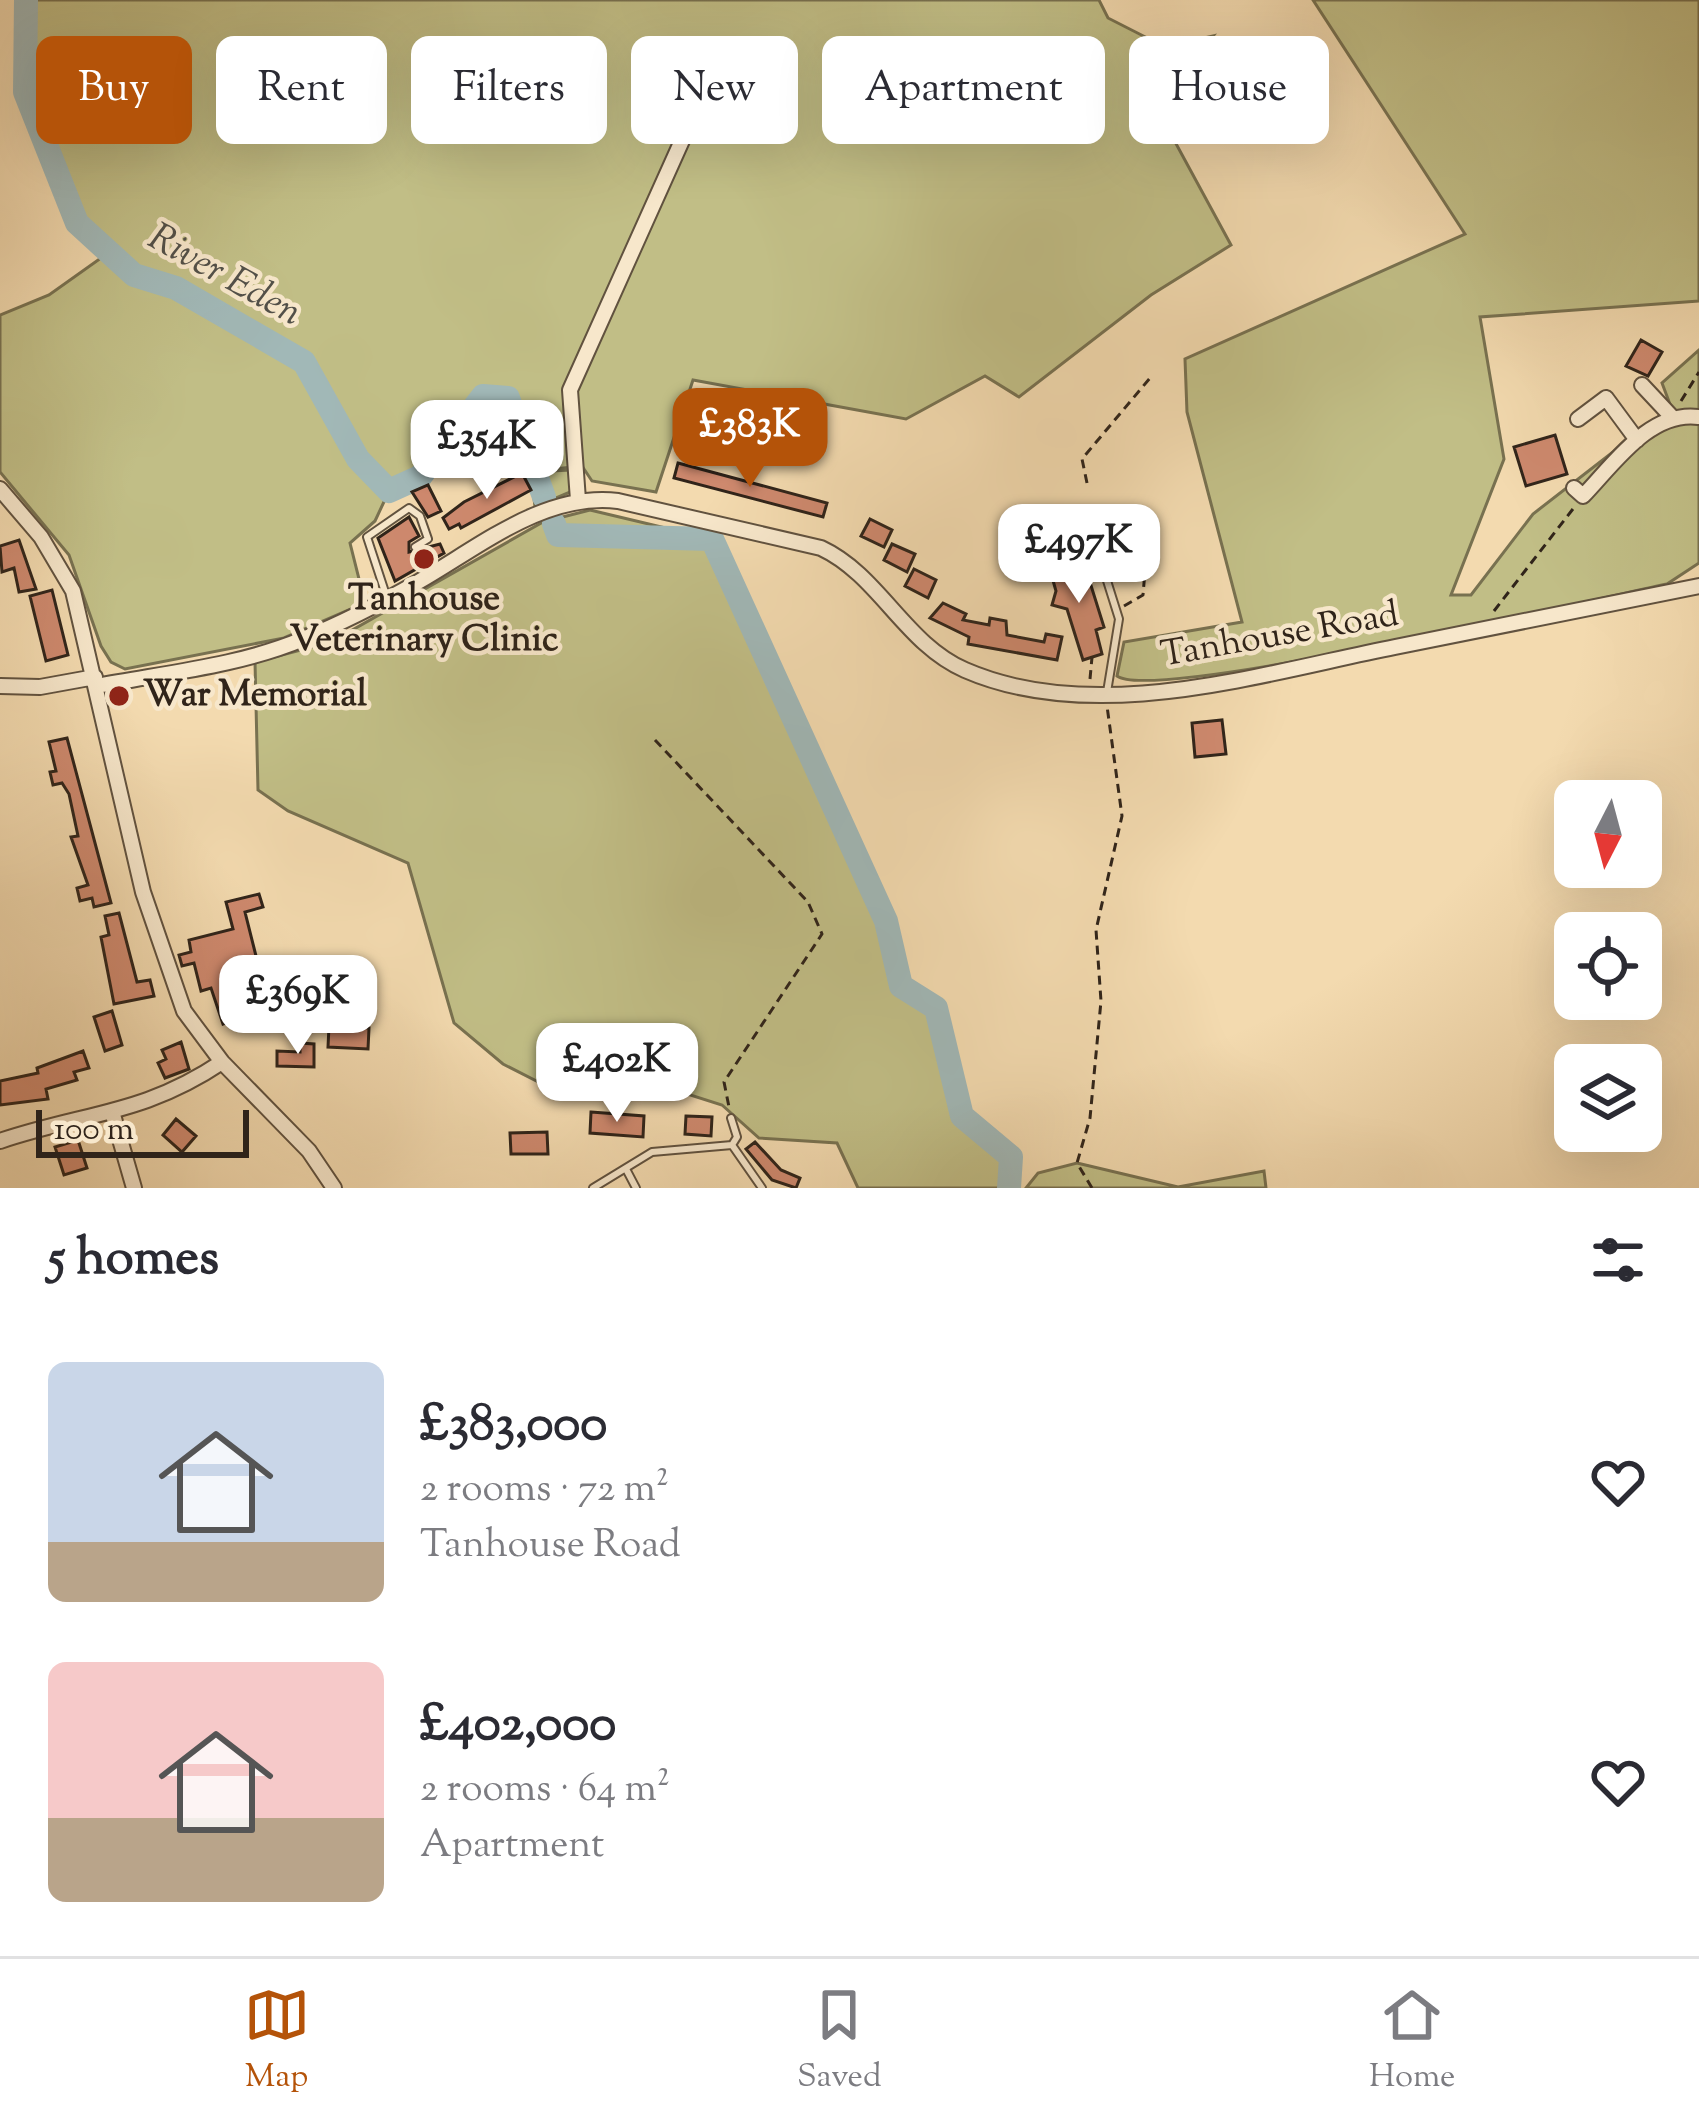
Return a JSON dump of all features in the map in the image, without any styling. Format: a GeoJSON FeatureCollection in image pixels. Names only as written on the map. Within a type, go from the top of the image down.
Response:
{"type":"FeatureCollection","features":[{"type":"Feature","properties":{"kind":"street"},"geometry":{"type":"LineString","coordinates":[[578,500],[570,391],[685,144]]}},
{"type":"Feature","properties":{"kind":"street"},"geometry":{"type":"LineString","coordinates":[[1642,385],[1672,416]]}},
{"type":"Feature","properties":{"kind":"street"},"geometry":{"type":"LineString","coordinates":[[1578,419],[1606,398],[1637,440]]}},
{"type":"Feature","properties":{"kind":"street"},"geometry":{"type":"LineString","coordinates":[[1578,492],[1672,416],[1699,417]]}},
{"type":"Feature","properties":{"kind":"street"},"geometry":{"type":"LineString","coordinates":[[0,489],[65,575],[96,682],[143,892],[184,1011],[222,1062],[308,1151],[334,1188]]}},
{"type":"Feature","properties":{"kind":"street","name":"Tanhouse Road"},"geometry":{"type":"LineString","coordinates":[[0,686],[96,682],[273,649],[387,599],[493,537],[578,500],[618,500],[820,548],[845,563],[928,648],[961,668],[1034,688],[1107,692],[1228,679],[1699,586]]}},
{"type":"Feature","properties":{"kind":"street"},"geometry":{"type":"LineString","coordinates":[[0,1141],[62,1121],[113,1115],[171,1093],[222,1062]]}},
{"type":"Feature","properties":{"kind":"street"},"geometry":{"type":"LineString","coordinates":[[113,1115],[134,1188]]}},
{"type":"Feature","properties":{"kind":"lane"},"geometry":{"type":"LineString","coordinates":[[387,599],[367,537],[409,508],[428,533],[428,539],[415,547]]}},
{"type":"Feature","properties":{"kind":"lane"},"geometry":{"type":"LineString","coordinates":[[1098,552],[1119,627],[1107,692]]}},
{"type":"Feature","properties":{"kind":"lane"},"geometry":{"type":"LineString","coordinates":[[731,1118],[737,1137],[732,1145]]}},
{"type":"Feature","properties":{"kind":"lane"},"geometry":{"type":"LineString","coordinates":[[593,1188],[652,1152],[732,1145]]}},
{"type":"Feature","properties":{"kind":"lane"},"geometry":{"type":"LineString","coordinates":[[732,1145],[762,1188]]}},
{"type":"Feature","properties":{"kind":"lane"},"geometry":{"type":"LineString","coordinates":[[626,1169],[636,1188]]}},
{"type":"Feature","properties":{"kind":"path"},"geometry":{"type":"LineString","coordinates":[[1672,416],[1699,372]]}},
{"type":"Feature","properties":{"kind":"path"},"geometry":{"type":"LineString","coordinates":[[1087,483],[1082,459],[1150,378]]}},
{"type":"Feature","properties":{"kind":"path"},"geometry":{"type":"LineString","coordinates":[[1491,614],[1578,492]]}},
{"type":"Feature","properties":{"kind":"path"},"geometry":{"type":"LineString","coordinates":[[1117,610],[1143,595],[1145,571],[1137,554]]}},
{"type":"Feature","properties":{"kind":"path"},"geometry":{"type":"LineString","coordinates":[[1090,681],[1092,657]]}},
{"type":"Feature","properties":{"kind":"path"},"geometry":{"type":"LineString","coordinates":[[1078,682],[1090,681],[1107,692],[1122,816],[1096,930],[1101,1000],[1090,1118],[1077,1163],[1092,1188]]}},
{"type":"Feature","properties":{"kind":"path"},"geometry":{"type":"LineString","coordinates":[[655,740],[808,902],[822,934],[724,1082],[731,1118]]}},
{"type":"Feature","properties":{"kind":"shaded area"},"geometry":{"type":"Polygon","coordinates":[[[26,0],[1099,0],[1108,18],[1143,36],[1129,36],[1129,144],[1176,144],[1231,245],[1151,295],[1019,397],[985,376],[906,419],[693,380],[656,492],[592,481],[582,466],[544,470],[531,454],[508,399],[474,407],[420,477],[389,491],[375,521],[350,543],[365,603],[284,638],[125,669],[111,662],[101,646],[69,555],[0,472],[0,315],[49,295],[108,253],[77,223],[46,144],[192,144],[192,36],[36,36],[36,120],[25,92],[26,0]]]}},
{"type":"Feature","properties":{"kind":"shaded area"},"geometry":{"type":"Polygon","coordinates":[[[1313,0],[1699,0],[1699,301],[1480,317],[1504,459],[1451,595],[1471,595],[1533,514],[1671,407],[1662,383],[1699,350],[1699,563],[1667,584],[1378,646],[1208,675],[1148,680],[1117,676],[1124,642],[1242,622],[1187,412],[1185,359],[1465,234],[1313,0]]]}},
{"type":"Feature","properties":{"kind":"shaded area"},"geometry":{"type":"Polygon","coordinates":[[[571,470],[575,490],[535,507],[531,472],[571,470]]]}},
{"type":"Feature","properties":{"kind":"shaded area"},"geometry":{"type":"Polygon","coordinates":[[[590,510],[712,539],[886,921],[901,986],[936,1008],[962,1116],[1011,1157],[1009,1188],[858,1188],[837,1143],[759,1138],[722,1105],[631,1076],[558,1092],[503,1064],[454,1023],[408,863],[288,811],[258,790],[255,662],[331,642],[543,522],[590,510]]]}},
{"type":"Feature","properties":{"kind":"shaded area"},"geometry":{"type":"Polygon","coordinates":[[[1077,1163],[1178,1187],[1264,1171],[1266,1188],[1026,1188],[1038,1173],[1077,1163]]]}},
{"type":"Feature","properties":{"kind":"building"},"geometry":{"type":"Polygon","coordinates":[[[1641,340],[1662,352],[1648,376],[1626,366],[1641,340]]]}},
{"type":"Feature","properties":{"kind":"building"},"geometry":{"type":"Polygon","coordinates":[[[1555,435],[1567,474],[1526,486],[1514,447],[1555,435]]]}},
{"type":"Feature","properties":{"kind":"building"},"geometry":{"type":"Polygon","coordinates":[[[678,463],[827,503],[823,517],[674,478],[678,463]]]}},
{"type":"Feature","properties":{"kind":"building"},"geometry":{"type":"Polygon","coordinates":[[[522,473],[531,490],[461,528],[459,524],[449,529],[443,518],[522,473]]]}},
{"type":"Feature","properties":{"kind":"building"},"geometry":{"type":"Polygon","coordinates":[[[428,485],[441,511],[428,517],[412,492],[428,485]]]}},
{"type":"Feature","properties":{"kind":"building"},"geometry":{"type":"Polygon","coordinates":[[[409,517],[419,536],[409,542],[409,552],[440,544],[444,553],[395,581],[378,538],[409,517]]]}},
{"type":"Feature","properties":{"kind":"building"},"geometry":{"type":"Polygon","coordinates":[[[870,519],[892,530],[884,547],[861,536],[870,519]]]}},
{"type":"Feature","properties":{"kind":"building"},"geometry":{"type":"Polygon","coordinates":[[[19,540],[36,589],[19,592],[14,568],[2,572],[0,546],[19,540]]]}},
{"type":"Feature","properties":{"kind":"building"},"geometry":{"type":"Polygon","coordinates":[[[892,544],[915,554],[907,572],[884,560],[892,544]]]}},
{"type":"Feature","properties":{"kind":"building"},"geometry":{"type":"Polygon","coordinates":[[[1083,560],[1104,627],[1096,630],[1102,654],[1083,660],[1067,609],[1052,605],[1056,591],[1050,570],[1083,560]]]}},
{"type":"Feature","properties":{"kind":"building"},"geometry":{"type":"Polygon","coordinates":[[[914,569],[936,580],[928,598],[905,586],[914,569]]]}},
{"type":"Feature","properties":{"kind":"building"},"geometry":{"type":"Polygon","coordinates":[[[52,590],[68,655],[46,661],[30,596],[52,590]]]}},
{"type":"Feature","properties":{"kind":"building"},"geometry":{"type":"Polygon","coordinates":[[[943,603],[966,614],[963,620],[989,625],[990,618],[1006,621],[1007,635],[1044,642],[1046,634],[1062,637],[1057,660],[968,644],[969,637],[930,618],[943,603]]]}},
{"type":"Feature","properties":{"kind":"building"},"geometry":{"type":"Polygon","coordinates":[[[1222,720],[1226,754],[1195,757],[1192,723],[1222,720]]]}},
{"type":"Feature","properties":{"kind":"building"},"geometry":{"type":"Polygon","coordinates":[[[67,738],[111,903],[94,907],[92,898],[80,901],[77,888],[88,885],[71,837],[78,836],[69,794],[62,783],[53,785],[50,772],[56,771],[49,742],[67,738]]]}},
{"type":"Feature","properties":{"kind":"building"},"geometry":{"type":"Polygon","coordinates":[[[259,894],[263,907],[245,912],[260,972],[228,980],[240,1018],[223,1024],[211,988],[201,991],[194,963],[182,966],[179,955],[191,952],[189,940],[233,929],[226,902],[259,894]]]}},
{"type":"Feature","properties":{"kind":"building"},"geometry":{"type":"Polygon","coordinates":[[[119,913],[137,982],[150,980],[154,996],[114,1004],[101,937],[109,935],[105,916],[119,913]]]}},
{"type":"Feature","properties":{"kind":"building"},"geometry":{"type":"Polygon","coordinates":[[[112,1011],[122,1045],[105,1051],[94,1017],[112,1011]]]}},
{"type":"Feature","properties":{"kind":"building"},"geometry":{"type":"Polygon","coordinates":[[[329,1026],[369,1028],[368,1049],[328,1047],[329,1026]]]}},
{"type":"Feature","properties":{"kind":"building"},"geometry":{"type":"Polygon","coordinates":[[[181,1042],[189,1069],[165,1078],[158,1063],[166,1059],[162,1050],[181,1042]]]}},
{"type":"Feature","properties":{"kind":"building"},"geometry":{"type":"Polygon","coordinates":[[[300,1043],[314,1044],[314,1067],[277,1066],[277,1051],[300,1052],[300,1043]]]}},
{"type":"Feature","properties":{"kind":"building"},"geometry":{"type":"Polygon","coordinates":[[[83,1051],[89,1068],[74,1072],[77,1080],[46,1089],[48,1099],[0,1105],[0,1081],[38,1073],[37,1068],[83,1051]]]}},
{"type":"Feature","properties":{"kind":"building"},"geometry":{"type":"Polygon","coordinates":[[[591,1112],[644,1116],[643,1137],[590,1133],[591,1112]]]}},
{"type":"Feature","properties":{"kind":"building"},"geometry":{"type":"Polygon","coordinates":[[[686,1116],[712,1117],[711,1136],[685,1134],[686,1116]]]}},
{"type":"Feature","properties":{"kind":"building"},"geometry":{"type":"Polygon","coordinates":[[[176,1119],[196,1136],[182,1152],[163,1135],[176,1119]]]}},
{"type":"Feature","properties":{"kind":"building"},"geometry":{"type":"Polygon","coordinates":[[[547,1132],[548,1154],[511,1154],[510,1133],[547,1132]]]}},
{"type":"Feature","properties":{"kind":"building"},"geometry":{"type":"Polygon","coordinates":[[[78,1140],[87,1168],[64,1175],[55,1147],[78,1140]]]}},
{"type":"Feature","properties":{"kind":"building"},"geometry":{"type":"Polygon","coordinates":[[[755,1142],[781,1170],[800,1178],[796,1188],[772,1180],[746,1149],[755,1142]]]}},
{"type":"Feature","properties":{"kind":"waterway","name":"River Eden"},"geometry":{"type":"LineString","coordinates":[[26,0],[25,92],[77,223],[134,275],[176,288],[304,362],[358,459],[389,491],[420,477],[483,396],[508,398],[544,497]]}},
{"type":"Feature","properties":{"kind":"waterway","name":"River Eden"},"geometry":{"type":"LineString","coordinates":[[554,524],[558,535],[712,539],[886,921],[901,986],[936,1008],[962,1116],[1011,1157],[1009,1188]]}},
{"type":"Feature","properties":{"kind":"place","name":"Tanhouse Veterinary Clinic"},"geometry":{"type":"Point","coordinates":[424,559]}},
{"type":"Feature","properties":{"kind":"place","name":"War Memorial"},"geometry":{"type":"Point","coordinates":[119,696]}}]}
